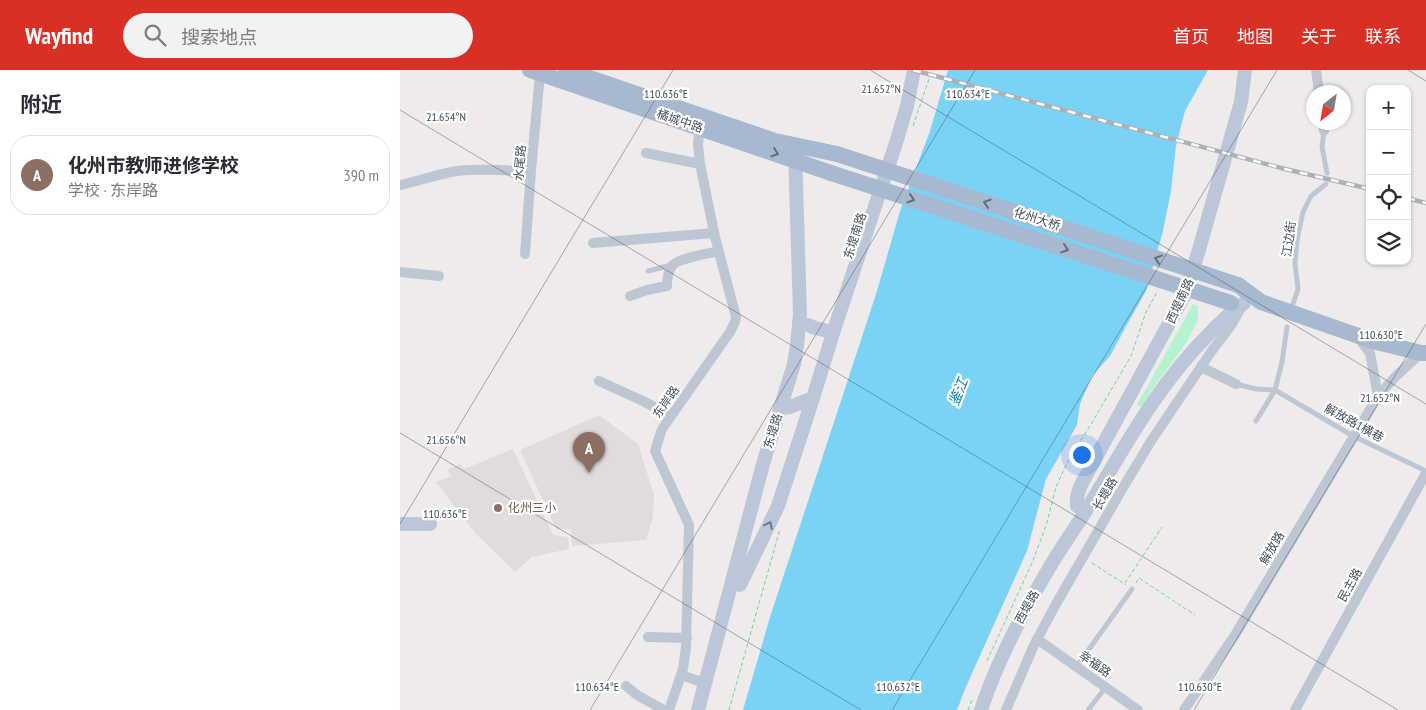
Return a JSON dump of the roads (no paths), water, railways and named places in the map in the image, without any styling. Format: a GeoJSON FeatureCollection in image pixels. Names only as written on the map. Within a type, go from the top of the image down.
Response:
{"type":"FeatureCollection","features":[{"type":"Feature","properties":{"kind":"main road","name":"橘城中路"},"geometry":{"type":"LineString","coordinates":[[566,70],[701,122]]}},
{"type":"Feature","properties":{"kind":"main road","name":"东堤南路"},"geometry":{"type":"LineString","coordinates":[[796,404],[824,330],[886,143],[898,104],[905,70]]}},
{"type":"Feature","properties":{"kind":"main road","name":"东堤南路"},"geometry":{"type":"LineString","coordinates":[[796,404],[834,330],[895,146],[907,106],[914,70]]}},
{"type":"Feature","properties":{"kind":"main road","name":"西堤南路"},"geometry":{"type":"LineString","coordinates":[[1086,511],[1077,506],[1076,501],[1082,483],[1176,313],[1190,280],[1241,102],[1245,70]]}},
{"type":"Feature","properties":{"kind":"main road","name":"橘城中路"},"geometry":{"type":"LineString","coordinates":[[537,71],[701,122],[775,141],[831,173]]}},
{"type":"Feature","properties":{"kind":"main road","name":"橘城中路"},"geometry":{"type":"LineString","coordinates":[[800,154],[837,154]]}},
{"type":"Feature","properties":{"kind":"main road","name":"东堤路"},"geometry":{"type":"LineString","coordinates":[[698,710],[763,464],[796,404],[794,364],[800,314],[800,154]]}},
{"type":"Feature","properties":{"kind":"main road","name":"东堤路"},"geometry":{"type":"LineString","coordinates":[[706,710],[772,467],[796,404],[806,347],[809,314],[800,154]]}},
{"type":"Feature","properties":{"kind":"main road","name":"化州大桥"},"geometry":{"type":"LineString","coordinates":[[837,154],[1238,285],[1261,302]]}},
{"type":"Feature","properties":{"kind":"main road","name":"化州大桥"},"geometry":{"type":"LineString","coordinates":[[831,173],[1238,303]]}},
{"type":"Feature","properties":{"kind":"main road"},"geometry":{"type":"LineString","coordinates":[[1238,303],[1261,302],[1358,336],[1423,353]]}},
{"type":"Feature","properties":{"kind":"main road","name":"西堤路"},"geometry":{"type":"LineString","coordinates":[[981,710],[996,670],[1012,636],[1048,569],[1086,511],[1137,425],[1188,355],[1238,303]]}},
{"type":"Feature","properties":{"kind":"main road"},"geometry":{"type":"LineString","coordinates":[[808,325],[824,330]]}},
{"type":"Feature","properties":{"kind":"main road"},"geometry":{"type":"LineString","coordinates":[[740,585],[778,506],[796,404]]}},
{"type":"Feature","properties":{"kind":"main road"},"geometry":{"type":"LineString","coordinates":[[400,524],[430,524]]}},
{"type":"Feature","properties":{"kind":"street"},"geometry":{"type":"LineString","coordinates":[[1316,70],[1318,85]]}},
{"type":"Feature","properties":{"kind":"street","name":"水尾路"},"geometry":{"type":"LineString","coordinates":[[525,254],[537,71]]}},
{"type":"Feature","properties":{"kind":"street","name":"东岸路"},"geometry":{"type":"LineString","coordinates":[[669,710],[685,658],[687,638],[688,525],[655,451],[662,429],[730,332],[736,320],[714,233],[700,164],[698,144],[701,122]]}},
{"type":"Feature","properties":{"kind":"street"},"geometry":{"type":"LineString","coordinates":[[646,153],[700,164]]}},
{"type":"Feature","properties":{"kind":"street"},"geometry":{"type":"LineString","coordinates":[[400,185],[444,173],[460,171],[531,171]]}},
{"type":"Feature","properties":{"kind":"street"},"geometry":{"type":"LineString","coordinates":[[593,243],[714,233]]}},
{"type":"Feature","properties":{"kind":"street"},"geometry":{"type":"LineString","coordinates":[[630,296],[667,286],[672,265],[679,261],[719,251]]}},
{"type":"Feature","properties":{"kind":"street"},"geometry":{"type":"LineString","coordinates":[[400,272],[439,276]]}},
{"type":"Feature","properties":{"kind":"street","name":"长堤路"},"geometry":{"type":"LineString","coordinates":[[1006,710],[1037,639],[1083,557],[1151,441],[1232,324],[1238,303]]}},
{"type":"Feature","properties":{"kind":"street"},"geometry":{"type":"LineString","coordinates":[[1358,336],[1370,353],[1378,396]]}},
{"type":"Feature","properties":{"kind":"street","name":"解放路"},"geometry":{"type":"LineString","coordinates":[[1184,710],[1235,635],[1378,396],[1396,376],[1423,353]]}},
{"type":"Feature","properties":{"kind":"street"},"geometry":{"type":"LineString","coordinates":[[1201,367],[1236,384]]}},
{"type":"Feature","properties":{"kind":"street"},"geometry":{"type":"LineString","coordinates":[[598,381],[646,402],[671,416]]}},
{"type":"Feature","properties":{"kind":"street","name":"民主路"},"geometry":{"type":"LineString","coordinates":[[1295,710],[1426,472]]}},
{"type":"Feature","properties":{"kind":"street"},"geometry":{"type":"LineString","coordinates":[[648,637],[687,638]]}},
{"type":"Feature","properties":{"kind":"street","name":"幸福路"},"geometry":{"type":"LineString","coordinates":[[1037,639],[1138,710]]}},
{"type":"Feature","properties":{"kind":"street"},"geometry":{"type":"LineString","coordinates":[[681,675],[705,682]]}},
{"type":"Feature","properties":{"kind":"street"},"geometry":{"type":"LineString","coordinates":[[626,686],[637,695],[664,710]]}},
{"type":"Feature","properties":{"kind":"lane"},"geometry":{"type":"LineString","coordinates":[[1323,130],[1322,147],[1327,173]]}},
{"type":"Feature","properties":{"kind":"lane","name":"江边街"},"geometry":{"type":"LineString","coordinates":[[1293,304],[1298,289],[1295,264],[1297,240],[1303,212],[1311,196],[1326,184]]}},
{"type":"Feature","properties":{"kind":"lane"},"geometry":{"type":"LineString","coordinates":[[648,271],[672,265]]}},
{"type":"Feature","properties":{"kind":"lane"},"geometry":{"type":"LineString","coordinates":[[1256,421],[1275,390],[1282,362],[1287,327]]}},
{"type":"Feature","properties":{"kind":"lane"},"geometry":{"type":"LineString","coordinates":[[1236,384],[1275,390]]}},
{"type":"Feature","properties":{"kind":"lane","name":"解放路1横巷"},"geometry":{"type":"LineString","coordinates":[[1275,390],[1353,436],[1426,472]]}},
{"type":"Feature","properties":{"kind":"lane"},"geometry":{"type":"LineString","coordinates":[[1076,667],[1132,589]]}},
{"type":"Feature","properties":{"kind":"lane"},"geometry":{"type":"LineString","coordinates":[[1088,710],[1106,688]]}},
{"type":"Feature","properties":{"kind":"water","name":"鉴江"},"geometry":{"type":"Polygon","coordinates":[[[948,70],[1208,70],[1185,111],[1176,146],[1171,191],[1163,231],[1146,291],[1110,356],[1092,376],[1080,404],[1077,425],[1046,479],[1027,551],[957,710],[743,710],[770,617],[877,291],[900,211],[930,131],[948,70]]]}},
{"type":"Feature","properties":{"kind":"railway"},"geometry":{"type":"LineString","coordinates":[[913,70],[1285,169],[1366,188]]}},
{"type":"Feature","properties":{"kind":"railway"},"geometry":{"type":"LineString","coordinates":[[1411,199],[1426,203]]}},
{"type":"Feature","properties":{"kind":"place","name":"化州市教师进修学校"},"geometry":{"type":"Point","coordinates":[589,473]}},
{"type":"Feature","properties":{"kind":"place","name":"化州三小"},"geometry":{"type":"Point","coordinates":[498,508]}}]}
